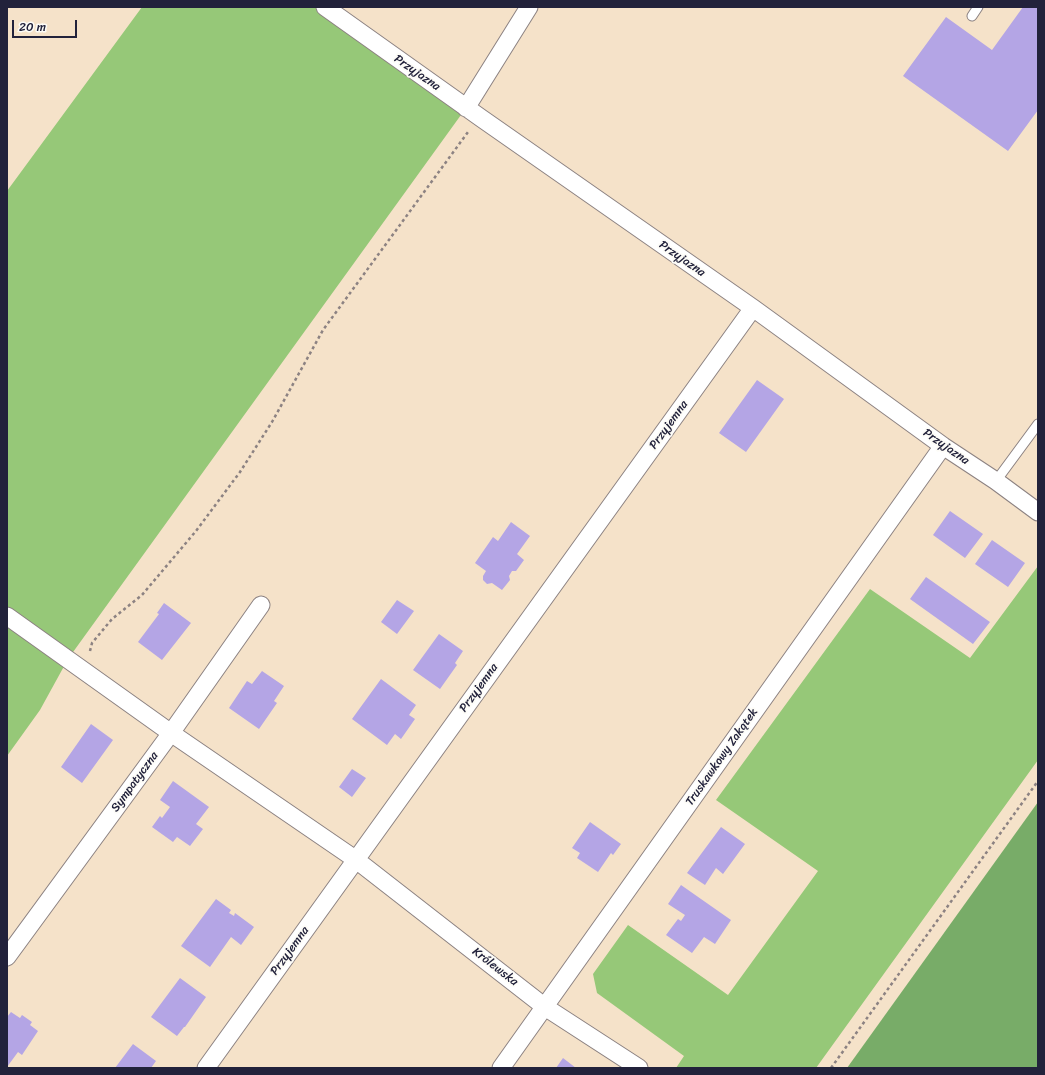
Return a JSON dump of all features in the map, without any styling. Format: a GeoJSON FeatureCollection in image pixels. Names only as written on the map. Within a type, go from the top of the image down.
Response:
{"type":"FeatureCollection","features":[{"type":"Feature","properties":{"kind":"street","name":"Przyjazna"},"geometry":{"type":"LineString","coordinates":[[325,7],[480,118],[753,308],[943,446],[996,481],[1038,512]]}},
{"type":"Feature","properties":{"kind":"street"},"geometry":{"type":"LineString","coordinates":[[466,108],[529,7]]}},
{"type":"Feature","properties":{"kind":"street","name":"Przyjemna"},"geometry":{"type":"LineString","coordinates":[[206,1068],[753,308]]}},
{"type":"Feature","properties":{"kind":"street","name":"Truskawkowy Zakątek"},"geometry":{"type":"LineString","coordinates":[[501,1068],[943,446]]}},
{"type":"Feature","properties":{"kind":"street","name":"Sympatyczna"},"geometry":{"type":"LineString","coordinates":[[7,957],[171,733],[261,605]]}},
{"type":"Feature","properties":{"kind":"street","name":"Królewska"},"geometry":{"type":"LineString","coordinates":[[7,616],[171,733],[355,859],[545,1007],[639,1068]]}},
{"type":"Feature","properties":{"kind":"lane"},"geometry":{"type":"LineString","coordinates":[[972,16],[978,7]]}},
{"type":"Feature","properties":{"kind":"lane"},"geometry":{"type":"LineString","coordinates":[[996,481],[1038,424]]}},
{"type":"Feature","properties":{"kind":"path"},"geometry":{"type":"LineString","coordinates":[[83,670],[92,643],[112,619],[142,595],[196,531],[240,472],[272,422],[323,330],[465,136],[480,118]]}},
{"type":"Feature","properties":{"kind":"path"},"geometry":{"type":"LineString","coordinates":[[831,1068],[1038,781]]}},
{"type":"Feature","properties":{"kind":"green space"},"geometry":{"type":"Polygon","coordinates":[[[142,7],[325,7],[466,108],[68,659],[40,710],[7,756],[7,191],[142,7]]]}},
{"type":"Feature","properties":{"kind":"green space"},"geometry":{"type":"Polygon","coordinates":[[[1038,566],[1038,760],[816,1068],[676,1068],[684,1056],[597,993],[593,974],[628,925],[728,995],[818,871],[716,800],[870,589],[970,658],[1038,566]]]}},
{"type":"Feature","properties":{"kind":"green space"},"geometry":{"type":"Polygon","coordinates":[[[1038,802],[1038,1068],[847,1068],[1038,802]]]}},
{"type":"Feature","properties":{"kind":"building"},"geometry":{"type":"Polygon","coordinates":[[[1023,7],[1038,7],[1038,110],[1008,151],[903,76],[946,17],[992,50],[1023,7]]]}},
{"type":"Feature","properties":{"kind":"building"},"geometry":{"type":"Polygon","coordinates":[[[757,380],[784,399],[746,452],[719,433],[757,380]]]}},
{"type":"Feature","properties":{"kind":"building"},"geometry":{"type":"Polygon","coordinates":[[[950,511],[983,534],[965,558],[933,535],[950,511]]]}},
{"type":"Feature","properties":{"kind":"building"},"geometry":{"type":"Polygon","coordinates":[[[511,522],[530,536],[517,554],[524,560],[516,571],[512,571],[509,576],[510,580],[502,590],[492,583],[487,584],[483,580],[483,576],[486,571],[475,563],[493,537],[498,541],[511,522]]]}},
{"type":"Feature","properties":{"kind":"building"},"geometry":{"type":"Polygon","coordinates":[[[992,540],[1025,563],[1008,587],[975,564],[992,540]]]}},
{"type":"Feature","properties":{"kind":"building"},"geometry":{"type":"Polygon","coordinates":[[[926,577],[990,622],[973,644],[910,599],[926,577]]]}},
{"type":"Feature","properties":{"kind":"building"},"geometry":{"type":"Polygon","coordinates":[[[397,600],[414,611],[397,634],[381,622],[397,600]]]}},
{"type":"Feature","properties":{"kind":"building"},"geometry":{"type":"Polygon","coordinates":[[[164,603],[191,623],[162,660],[138,642],[159,614],[157,613],[164,603]]]}},
{"type":"Feature","properties":{"kind":"building"},"geometry":{"type":"Polygon","coordinates":[[[439,634],[463,651],[455,663],[457,665],[440,689],[413,670],[439,634]]]}},
{"type":"Feature","properties":{"kind":"building"},"geometry":{"type":"Polygon","coordinates":[[[262,671],[284,686],[274,701],[277,703],[259,729],[229,708],[247,681],[252,684],[262,671]]]}},
{"type":"Feature","properties":{"kind":"building"},"geometry":{"type":"Polygon","coordinates":[[[381,679],[416,705],[409,715],[415,719],[401,739],[395,734],[387,745],[352,719],[381,679]]]}},
{"type":"Feature","properties":{"kind":"building"},"geometry":{"type":"Polygon","coordinates":[[[91,724],[113,740],[82,783],[61,767],[91,724]]]}},
{"type":"Feature","properties":{"kind":"building"},"geometry":{"type":"Polygon","coordinates":[[[352,769],[366,778],[352,797],[339,787],[352,769]]]}},
{"type":"Feature","properties":{"kind":"building"},"geometry":{"type":"Polygon","coordinates":[[[173,781],[209,807],[196,824],[203,829],[190,846],[177,837],[173,842],[152,827],[160,816],[162,818],[170,807],[160,800],[173,781]]]}},
{"type":"Feature","properties":{"kind":"building"},"geometry":{"type":"Polygon","coordinates":[[[590,822],[621,844],[613,855],[611,853],[598,872],[577,858],[580,853],[572,848],[590,822]]]}},
{"type":"Feature","properties":{"kind":"building"},"geometry":{"type":"Polygon","coordinates":[[[721,827],[745,844],[723,874],[716,868],[705,885],[687,873],[721,827]]]}},
{"type":"Feature","properties":{"kind":"building"},"geometry":{"type":"Polygon","coordinates":[[[681,885],[731,920],[715,944],[704,937],[692,953],[666,935],[678,919],[681,921],[685,915],[668,904],[681,885]]]}},
{"type":"Feature","properties":{"kind":"building"},"geometry":{"type":"Polygon","coordinates":[[[216,899],[231,910],[229,913],[234,916],[235,913],[254,927],[241,945],[231,937],[210,967],[181,946],[216,899]]]}},
{"type":"Feature","properties":{"kind":"building"},"geometry":{"type":"Polygon","coordinates":[[[180,978],[206,997],[177,1036],[151,1017],[180,978]]]}},
{"type":"Feature","properties":{"kind":"building"},"geometry":{"type":"Polygon","coordinates":[[[11,1012],[20,1018],[22,1015],[32,1022],[30,1025],[38,1031],[22,1055],[18,1052],[7,1067],[7,1017],[11,1012]]]}},
{"type":"Feature","properties":{"kind":"building"},"geometry":{"type":"Polygon","coordinates":[[[133,1044],[156,1061],[151,1068],[115,1068],[133,1044]]]}},
{"type":"Feature","properties":{"kind":"building"},"geometry":{"type":"Polygon","coordinates":[[[563,1058],[576,1068],[556,1068],[563,1058]]]}}]}
